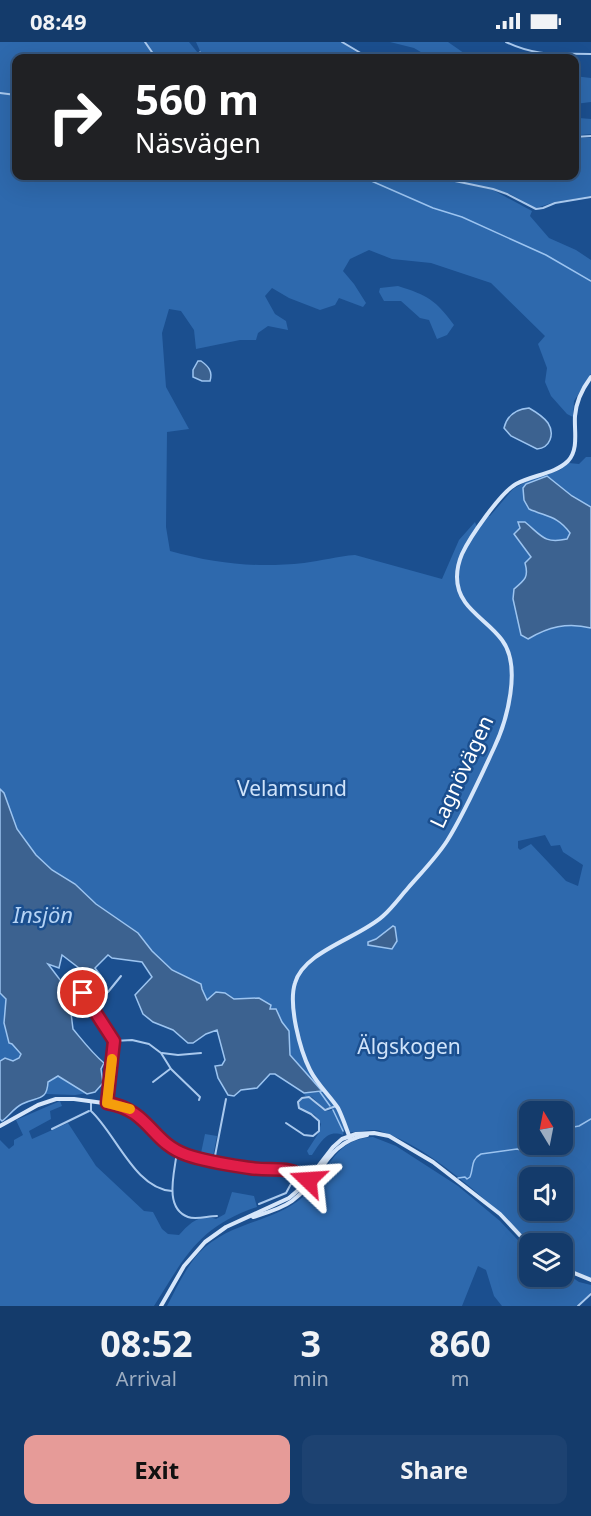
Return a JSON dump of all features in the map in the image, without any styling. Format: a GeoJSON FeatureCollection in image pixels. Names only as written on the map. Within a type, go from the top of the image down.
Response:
{"type":"FeatureCollection","features":[{"type":"Feature","properties":{"kind":"street"},"geometry":{"type":"LineString","coordinates":[[342,42],[362,54]]}},
{"type":"Feature","properties":{"kind":"street"},"geometry":{"type":"LineString","coordinates":[[506,42],[522,50],[542,54]]}},
{"type":"Feature","properties":{"kind":"street"},"geometry":{"type":"LineString","coordinates":[[450,180],[494,189],[536,209],[555,203],[591,197]]}},
{"type":"Feature","properties":{"kind":"street","name":"Lagnövägen"},"geometry":{"type":"LineString","coordinates":[[350,1137],[305,1058],[293,1010],[292,996],[295,982],[300,971],[315,958],[359,934],[384,915],[424,870],[449,837],[495,747],[511,690],[511,660],[502,640],[465,603],[457,580],[459,561],[477,530],[509,489],[524,480],[558,468],[571,457],[575,444],[577,405],[583,388],[591,378]]}},
{"type":"Feature","properties":{"kind":"street"},"geometry":{"type":"LineString","coordinates":[[91,1005],[108,992],[121,976]]}},
{"type":"Feature","properties":{"kind":"street"},"geometry":{"type":"LineString","coordinates":[[75,982],[114,1041],[107,1103]]}},
{"type":"Feature","properties":{"kind":"street"},"geometry":{"type":"LineString","coordinates":[[114,1041],[137,1041],[149,1044],[161,1053],[171,1069],[200,1097],[199,1100]]}},
{"type":"Feature","properties":{"kind":"street"},"geometry":{"type":"LineString","coordinates":[[161,1053],[178,1055],[201,1053]]}},
{"type":"Feature","properties":{"kind":"street"},"geometry":{"type":"LineString","coordinates":[[153,1082],[171,1069]]}},
{"type":"Feature","properties":{"kind":"street"},"geometry":{"type":"LineString","coordinates":[[286,1123],[304,1135],[314,1136],[319,1131],[319,1121],[298,1108],[298,1102],[302,1098],[309,1097],[323,1109],[333,1108]]}},
{"type":"Feature","properties":{"kind":"street"},"geometry":{"type":"LineString","coordinates":[[0,1126],[50,1101],[67,1099],[107,1103],[122,1106],[137,1114],[159,1137],[177,1151],[251,1169],[292,1170],[309,1181]]}},
{"type":"Feature","properties":{"kind":"street"},"geometry":{"type":"LineString","coordinates":[[214,1161],[226,1099]]}},
{"type":"Feature","properties":{"kind":"street"},"geometry":{"type":"LineString","coordinates":[[90,1111],[92,1101]]}},
{"type":"Feature","properties":{"kind":"street"},"geometry":{"type":"LineString","coordinates":[[52,1129],[90,1111]]}},
{"type":"Feature","properties":{"kind":"street"},"geometry":{"type":"LineString","coordinates":[[90,1111],[146,1180],[160,1190],[172,1191]]}},
{"type":"Feature","properties":{"kind":"street"},"geometry":{"type":"LineString","coordinates":[[161,1306],[184,1266],[198,1248],[226,1227],[286,1205],[333,1152],[350,1137],[374,1135],[392,1138],[450,1174],[500,1214],[519,1234]]}},
{"type":"Feature","properties":{"kind":"street"},"geometry":{"type":"LineString","coordinates":[[177,1151],[172,1191],[174,1204],[187,1217],[217,1216]]}},
{"type":"Feature","properties":{"kind":"street"},"geometry":{"type":"LineString","coordinates":[[260,1204],[286,1194],[292,1182],[292,1170]]}},
{"type":"Feature","properties":{"kind":"street"},"geometry":{"type":"LineString","coordinates":[[573,1273],[591,1280]]}},
{"type":"Feature","properties":{"kind":"street"},"geometry":{"type":"LineString","coordinates":[[578,1306],[591,1294]]}},
{"type":"Feature","properties":{"kind":"green space","name":"Velamsund"},"geometry":{"type":"Polygon","coordinates":[[[0,42],[189,42],[199,54],[12,54],[12,180],[447,180],[493,190],[532,211],[530,216],[549,238],[576,250],[591,260],[591,374],[574,401],[573,417],[567,414],[551,396],[545,382],[547,368],[538,344],[545,336],[491,283],[431,263],[392,259],[369,250],[350,259],[343,271],[366,303],[363,307],[339,298],[335,305],[320,310],[289,298],[272,288],[265,296],[275,314],[286,321],[288,330],[268,326],[258,333],[256,340],[240,340],[196,349],[194,330],[181,311],[169,309],[162,333],[166,387],[189,429],[167,432],[166,527],[170,551],[220,562],[253,565],[304,563],[355,555],[442,579],[459,540],[475,522],[477,527],[486,515],[490,516],[513,489],[529,480],[560,470],[569,463],[579,464],[586,457],[591,457],[591,507],[572,496],[547,476],[536,512],[551,517],[563,525],[570,533],[567,539],[558,541],[591,561],[591,1279],[573,1271],[573,1233],[519,1233],[447,1168],[393,1136],[376,1130],[351,1132],[344,1130],[343,1135],[329,1135],[312,1155],[309,1155],[307,1151],[318,1134],[321,1124],[315,1115],[300,1107],[299,1103],[302,1099],[308,1098],[322,1109],[332,1110],[323,1108],[312,1097],[305,1096],[304,1093],[320,1092],[271,1073],[261,1085],[248,1090],[221,1025],[143,1011],[135,996],[160,977],[143,957],[61,946],[40,962],[49,996],[95,1092],[75,1095],[46,1094],[22,1104],[0,1122],[0,42]],[[545,835],[518,841],[520,850],[531,844],[566,881],[578,886],[583,865],[563,852],[560,845],[551,846],[545,835]]]}},
{"type":"Feature","properties":{"kind":"green space"},"geometry":{"type":"Polygon","coordinates":[[[196,42],[341,42],[360,54],[203,54],[196,42]]]}},
{"type":"Feature","properties":{"kind":"green space"},"geometry":{"type":"Polygon","coordinates":[[[390,42],[448,42],[465,54],[424,54],[414,48],[390,42]]]}},
{"type":"Feature","properties":{"kind":"green space"},"geometry":{"type":"Polygon","coordinates":[[[579,77],[591,78],[591,102],[579,104],[579,77]]]}},
{"type":"Feature","properties":{"kind":"green space"},"geometry":{"type":"Polygon","coordinates":[[[579,118],[591,119],[591,134],[580,135],[579,118]]]}},
{"type":"Feature","properties":{"kind":"green space"},"geometry":{"type":"Polygon","coordinates":[[[579,138],[591,138],[591,196],[555,202],[536,208],[508,193],[452,180],[579,180],[579,138]]]}},
{"type":"Feature","properties":{"kind":"green space"},"geometry":{"type":"Polygon","coordinates":[[[398,286],[424,296],[442,310],[454,325],[447,335],[437,339],[429,320],[420,318],[401,301],[384,301],[379,292],[380,288],[398,286]]]}},
{"type":"Feature","properties":{"kind":"green space"},"geometry":{"type":"Polygon","coordinates":[[[60,1101],[62,1106],[50,1111],[51,1119],[29,1131],[32,1139],[68,1123],[96,1166],[144,1211],[153,1212],[162,1229],[168,1234],[179,1235],[195,1221],[205,1218],[216,1219],[225,1214],[232,1192],[254,1196],[257,1207],[220,1224],[195,1246],[154,1306],[0,1306],[0,1140],[9,1149],[14,1145],[14,1140],[23,1135],[16,1120],[60,1101]]]}},
{"type":"Feature","properties":{"kind":"green space"},"geometry":{"type":"Polygon","coordinates":[[[205,1134],[217,1136],[213,1156],[201,1153],[205,1134]]]}},
{"type":"Feature","properties":{"kind":"green space"},"geometry":{"type":"Polygon","coordinates":[[[373,1137],[396,1146],[458,1186],[500,1221],[519,1241],[519,1287],[573,1287],[573,1278],[591,1285],[591,1293],[577,1306],[502,1306],[494,1296],[486,1270],[478,1266],[462,1306],[167,1306],[189,1266],[210,1243],[236,1229],[291,1206],[312,1188],[339,1151],[359,1139],[373,1137]]]}},
{"type":"Feature","properties":{"kind":"water"},"geometry":{"type":"Polygon","coordinates":[[[198,361],[209,369],[210,381],[202,381],[193,377],[193,370],[198,361]]]}},
{"type":"Feature","properties":{"kind":"water"},"geometry":{"type":"Polygon","coordinates":[[[529,408],[544,418],[551,432],[548,443],[537,449],[511,436],[504,428],[507,420],[513,414],[529,408]]]}},
{"type":"Feature","properties":{"kind":"water"},"geometry":{"type":"Polygon","coordinates":[[[547,476],[572,496],[591,507],[591,628],[558,627],[543,631],[528,639],[521,635],[513,599],[514,589],[523,581],[527,572],[525,563],[531,557],[514,534],[520,528],[518,522],[525,522],[548,540],[567,539],[570,533],[556,520],[529,509],[524,500],[523,488],[526,484],[547,476]]]}},
{"type":"Feature","properties":{"kind":"water","name":"Insjön"},"geometry":{"type":"Polygon","coordinates":[[[0,789],[4,793],[17,829],[36,855],[52,870],[75,884],[96,904],[138,933],[152,951],[172,970],[201,984],[207,1000],[216,992],[225,993],[234,999],[259,998],[271,1005],[270,1009],[276,1009],[289,1031],[290,1055],[322,1091],[304,1093],[275,1074],[270,1074],[257,1088],[241,1090],[234,1096],[228,1095],[218,1078],[215,1066],[222,1065],[225,1060],[217,1030],[193,1043],[188,1043],[173,1030],[153,1022],[143,1014],[135,995],[152,977],[142,962],[112,958],[108,955],[95,968],[101,976],[96,981],[62,955],[59,968],[48,964],[61,981],[65,994],[60,999],[71,1013],[73,1029],[104,1063],[101,1069],[103,1083],[95,1092],[87,1094],[58,1076],[48,1082],[46,1093],[43,1096],[19,1106],[2,1121],[0,1119],[0,1061],[5,1058],[13,1061],[21,1054],[9,1043],[4,1023],[6,999],[0,993],[0,789]]]}},
{"type":"Feature","properties":{"kind":"water"},"geometry":{"type":"Polygon","coordinates":[[[393,926],[397,941],[392,949],[368,945],[368,942],[393,926]]]}},
{"type":"Feature","properties":{"kind":"waterway"},"geometry":{"type":"LineString","coordinates":[[369,180],[433,208],[462,217],[546,255],[591,281]]}},
{"type":"Feature","properties":{"kind":"waterway"},"geometry":{"type":"LineString","coordinates":[[320,1092],[330,1106]]}},
{"type":"Feature","properties":{"kind":"waterway"},"geometry":{"type":"LineString","coordinates":[[333,1110],[343,1131]]}},
{"type":"Feature","properties":{"kind":"waterway"},"geometry":{"type":"LineString","coordinates":[[573,1127],[591,1119]]}},
{"type":"Feature","properties":{"kind":"waterway"},"geometry":{"type":"LineString","coordinates":[[458,1178],[470,1177],[474,1162],[481,1154],[519,1150]]}},
{"type":"Feature","properties":{"kind":"slow traffic"},"geometry":{"type":"LineString","coordinates":[[112,1059],[107,1103],[130,1109]]}},
{"type":"Feature","properties":{"kind":"route"},"geometry":{"type":"LineString","coordinates":[[83,993],[114,1041],[107,1103],[122,1106],[140,1116],[172,1149],[183,1154],[251,1169],[292,1170],[308,1180]]}},
{"type":"Feature","properties":{"kind":"park label","name":"Älgskogen"},"geometry":{"type":"Point","coordinates":[409,1047]}}]}
